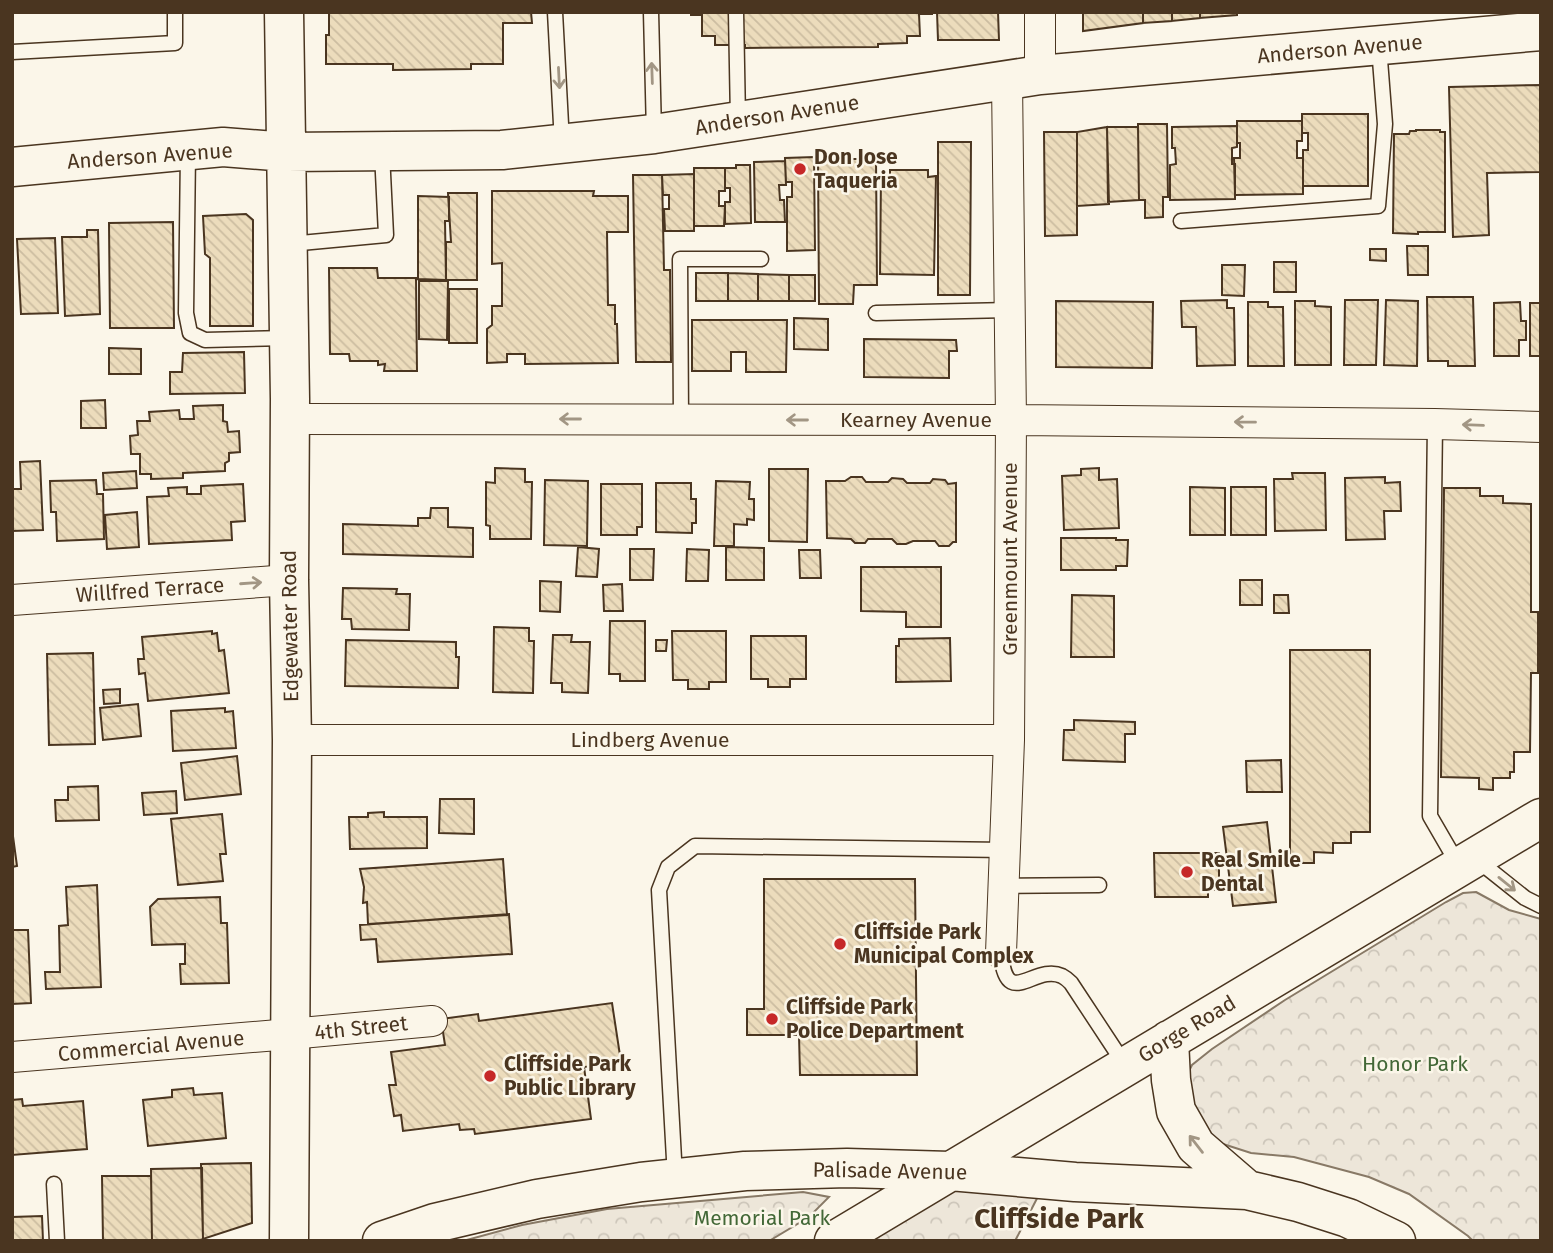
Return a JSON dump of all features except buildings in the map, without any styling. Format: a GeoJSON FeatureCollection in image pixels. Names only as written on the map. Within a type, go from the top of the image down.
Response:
{"type":"FeatureCollection","features":[{"type":"Feature","properties":{"kind":"main road","name":"Edgewater Road"},"geometry":{"type":"LineString","coordinates":[[284,12],[292,740],[289,1241]]}},
{"type":"Feature","properties":{"kind":"main road","name":"Anderson Avenue"},"geometry":{"type":"LineString","coordinates":[[12,167],[223,147],[287,152],[502,150],[654,134],[1024,78],[1378,46],[1526,29]]}},
{"type":"Feature","properties":{"kind":"main road","name":"Gorge Road"},"geometry":{"type":"LineString","coordinates":[[834,1241],[1541,818]]}},
{"type":"Feature","properties":{"kind":"main road"},"geometry":{"type":"LineString","coordinates":[[1169,1040],[1176,1111],[1196,1146],[1247,1190]]}},
{"type":"Feature","properties":{"kind":"main road","name":"Palisade Avenue"},"geometry":{"type":"LineString","coordinates":[[382,1241],[435,1223],[537,1199],[640,1181],[745,1171],[827,1169],[950,1171],[1075,1182],[1247,1190],[1348,1218],[1396,1241]]}},
{"type":"Feature","properties":{"kind":"street","name":"Greenmount Avenue"},"geometry":{"type":"LineString","coordinates":[[1001,953],[1009,740],[1009,310],[1024,78],[1040,12]]}},
{"type":"Feature","properties":{"kind":"street","name":"Kearney Avenue"},"geometry":{"type":"LineString","coordinates":[[290,419],[1010,420],[1541,427]]}},
{"type":"Feature","properties":{"kind":"street","name":"Willfred Terrace"},"geometry":{"type":"LineString","coordinates":[[12,600],[289,580]]}},
{"type":"Feature","properties":{"kind":"street","name":"Lindberg Avenue"},"geometry":{"type":"LineString","coordinates":[[292,740],[1009,740]]}},
{"type":"Feature","properties":{"kind":"street","name":"4th Street"},"geometry":{"type":"LineString","coordinates":[[290,1034],[432,1021]]}},
{"type":"Feature","properties":{"kind":"street","name":"Commercial Avenue"},"geometry":{"type":"LineString","coordinates":[[12,1057],[290,1034]]}},
{"type":"Feature","properties":{"kind":"lane"},"geometry":{"type":"LineString","coordinates":[[12,52],[175,43],[175,12]]}},
{"type":"Feature","properties":{"kind":"lane"},"geometry":{"type":"LineString","coordinates":[[555,12],[562,144]]}},
{"type":"Feature","properties":{"kind":"lane"},"geometry":{"type":"LineString","coordinates":[[651,12],[654,134]]}},
{"type":"Feature","properties":{"kind":"lane"},"geometry":{"type":"LineString","coordinates":[[736,12],[738,121]]}},
{"type":"Feature","properties":{"kind":"lane"},"geometry":{"type":"LineString","coordinates":[[1181,221],[1377,206],[1385,124],[1378,46]]}},
{"type":"Feature","properties":{"kind":"lane"},"geometry":{"type":"LineString","coordinates":[[188,150],[186,313],[190,333],[205,340],[289,338]]}},
{"type":"Feature","properties":{"kind":"lane"},"geometry":{"type":"LineString","coordinates":[[288,244],[386,235],[382,151]]}},
{"type":"Feature","properties":{"kind":"lane"},"geometry":{"type":"LineString","coordinates":[[681,419],[680,259],[761,258]]}},
{"type":"Feature","properties":{"kind":"lane"},"geometry":{"type":"LineString","coordinates":[[876,313],[1009,310]]}},
{"type":"Feature","properties":{"kind":"lane"},"geometry":{"type":"LineString","coordinates":[[1435,424],[1430,816],[1467,862],[1541,906]]}},
{"type":"Feature","properties":{"kind":"lane"},"geometry":{"type":"LineString","coordinates":[[675,1178],[659,890],[668,867],[695,846],[1006,850]]}},
{"type":"Feature","properties":{"kind":"lane"},"geometry":{"type":"LineString","coordinates":[[1004,886],[1099,886]]}},
{"type":"Feature","properties":{"kind":"lane"},"geometry":{"type":"LineString","coordinates":[[1001,953],[1002,969],[1012,983],[1044,976],[1063,976],[1077,990],[1125,1066]]}},
{"type":"Feature","properties":{"kind":"lane"},"geometry":{"type":"LineString","coordinates":[[54,1184],[57,1241]]}},
{"type":"Feature","properties":{"kind":"green space","name":"Honor Park"},"geometry":{"type":"Polygon","coordinates":[[[1476,892],[1509,910],[1541,919],[1541,1241],[1473,1241],[1409,1194],[1369,1177],[1294,1157],[1251,1153],[1220,1143],[1199,1130],[1183,1083],[1192,1065],[1285,1000],[1446,902],[1463,893],[1476,892]]]}},
{"type":"Feature","properties":{"kind":"green space"},"geometry":{"type":"Polygon","coordinates":[[[950,1171],[1047,1179],[1015,1241],[834,1241],[950,1171]]]}},
{"type":"Feature","properties":{"kind":"green space","name":"Memorial Park"},"geometry":{"type":"Polygon","coordinates":[[[803,1192],[829,1197],[809,1217],[769,1241],[463,1241],[522,1225],[607,1209],[803,1192]]]}},
{"type":"Feature","properties":{"kind":"place","name":"Don Jose Taqueria"},"geometry":{"type":"Point","coordinates":[800,169]}},
{"type":"Feature","properties":{"kind":"place","name":"Real Smile Dental"},"geometry":{"type":"Point","coordinates":[1187,872]}},
{"type":"Feature","properties":{"kind":"place","name":"Cliffside Park Municipal Complex"},"geometry":{"type":"Point","coordinates":[840,944]}},
{"type":"Feature","properties":{"kind":"place","name":"Cliffside Park Police Department"},"geometry":{"type":"Point","coordinates":[772,1019]}},
{"type":"Feature","properties":{"kind":"place","name":"Cliffside Park Public Library"},"geometry":{"type":"Point","coordinates":[490,1076]}},
{"type":"Feature","properties":{"kind":"district","name":"Cliffside Park"},"geometry":{"type":"Point","coordinates":[1059,1218]}}]}
